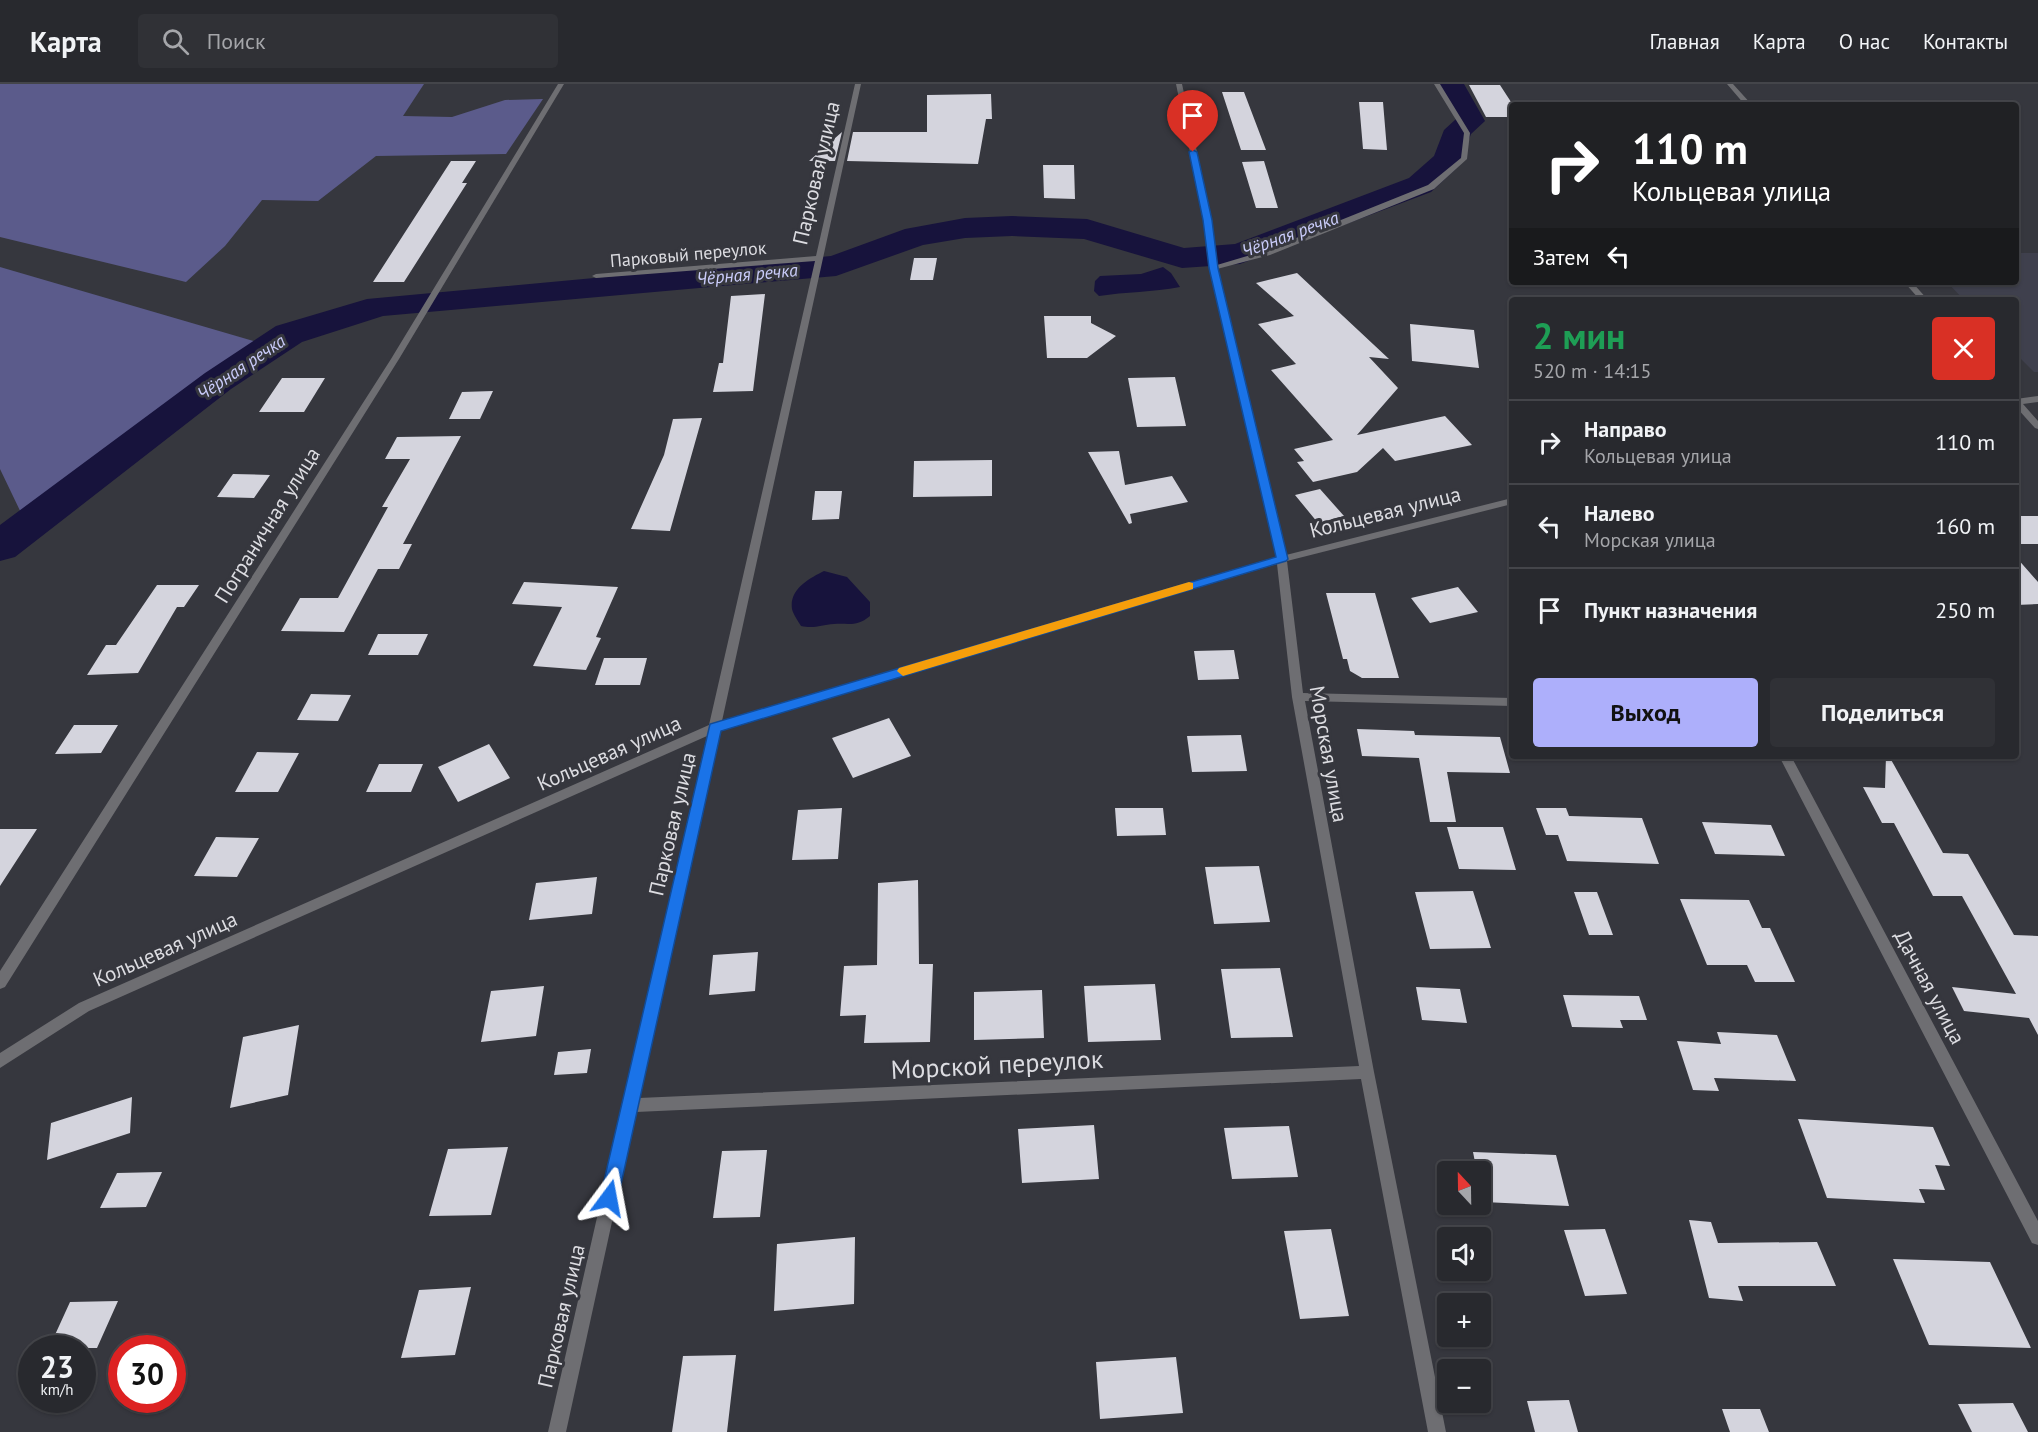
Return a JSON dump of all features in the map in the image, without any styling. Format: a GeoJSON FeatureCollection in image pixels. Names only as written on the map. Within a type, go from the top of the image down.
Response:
{"type":"FeatureCollection","features":[{"type":"Feature","properties":{"kind":"street","name":"Пограничная улица"},"geometry":{"type":"LineString","coordinates":[[0,983],[431,300],[561,84]]}},
{"type":"Feature","properties":{"kind":"street","name":"Парковая улица"},"geometry":{"type":"LineString","coordinates":[[557,1432],[858,84]]}},
{"type":"Feature","properties":{"kind":"street","name":"Морская улица"},"geometry":{"type":"LineString","coordinates":[[1179,84],[1208,220],[1209,247],[1213,266],[1282,559],[1298,697],[1367,1072],[1437,1432]]}},
{"type":"Feature","properties":{"kind":"street"},"geometry":{"type":"LineString","coordinates":[[1213,266],[1267,253],[1431,188],[1464,159],[1467,133],[1437,84]]}},
{"type":"Feature","properties":{"kind":"street"},"geometry":{"type":"LineString","coordinates":[[1730,84],[1746,102]]}},
{"type":"Feature","properties":{"kind":"street","name":"Парковый переулок"},"geometry":{"type":"LineString","coordinates":[[596,276],[818,260]]}},
{"type":"Feature","properties":{"kind":"street"},"geometry":{"type":"LineString","coordinates":[[1911,285],[1921,297]]}},
{"type":"Feature","properties":{"kind":"street"},"geometry":{"type":"LineString","coordinates":[[2019,402],[2038,399]]}},
{"type":"Feature","properties":{"kind":"street"},"geometry":{"type":"LineString","coordinates":[[2019,405],[2038,426]]}},
{"type":"Feature","properties":{"kind":"street","name":"Кольцевая улица"},"geometry":{"type":"LineString","coordinates":[[0,1062],[84,1006],[715,728],[1282,559],[1509,502]]}},
{"type":"Feature","properties":{"kind":"street"},"geometry":{"type":"LineString","coordinates":[[1298,697],[1509,702]]}},
{"type":"Feature","properties":{"kind":"street","name":"Дачная улица"},"geometry":{"type":"LineString","coordinates":[[1787,759],[2038,1237]]}},
{"type":"Feature","properties":{"kind":"street","name":"Морской переулок"},"geometry":{"type":"LineString","coordinates":[[630,1104],[1367,1072]]}},
{"type":"Feature","properties":{"kind":"shaded area"},"geometry":{"type":"Polygon","coordinates":[[[0,84],[424,84],[403,116],[452,117],[505,100],[543,99],[506,154],[376,156],[318,201],[262,200],[225,246],[186,282],[0,237],[0,84]]]}},
{"type":"Feature","properties":{"kind":"shaded area"},"geometry":{"type":"Polygon","coordinates":[[[2019,253],[2038,253],[2038,372],[2034,372],[2019,357],[2019,297],[1961,297],[1950,285],[2019,285],[2019,253]]]}},
{"type":"Feature","properties":{"kind":"shaded area"},"geometry":{"type":"Polygon","coordinates":[[[0,267],[267,345],[166,428],[24,519],[0,469],[0,267]]]}},
{"type":"Feature","properties":{"kind":"shaded area"},"geometry":{"type":"Polygon","coordinates":[[[1163,267],[1171,273],[1180,287],[1099,296],[1094,291],[1095,281],[1100,276],[1141,274],[1163,267]]]}},
{"type":"Feature","properties":{"kind":"shaded area"},"geometry":{"type":"Polygon","coordinates":[[[824,571],[847,577],[870,602],[870,616],[853,624],[801,626],[792,609],[794,596],[802,585],[824,571]]]}},
{"type":"Feature","properties":{"kind":"building"},"geometry":{"type":"Polygon","coordinates":[[[1469,85],[1500,85],[1511,102],[1509,102],[1509,117],[1486,117],[1469,85]]]}},
{"type":"Feature","properties":{"kind":"building"},"geometry":{"type":"Polygon","coordinates":[[[1222,92],[1244,92],[1266,150],[1241,150],[1222,92]]]}},
{"type":"Feature","properties":{"kind":"building"},"geometry":{"type":"Polygon","coordinates":[[[991,94],[992,119],[986,119],[978,164],[847,161],[853,132],[927,132],[927,95],[991,94]]]}},
{"type":"Feature","properties":{"kind":"building"},"geometry":{"type":"Polygon","coordinates":[[[1359,102],[1383,102],[1387,150],[1363,149],[1359,102]]]}},
{"type":"Feature","properties":{"kind":"building"},"geometry":{"type":"Polygon","coordinates":[[[842,132],[835,161],[809,161],[842,132]]]}},
{"type":"Feature","properties":{"kind":"building"},"geometry":{"type":"Polygon","coordinates":[[[451,161],[476,161],[462,183],[467,183],[404,282],[373,282],[451,161]]]}},
{"type":"Feature","properties":{"kind":"building"},"geometry":{"type":"Polygon","coordinates":[[[1264,161],[1278,208],[1256,208],[1242,162],[1264,161]]]}},
{"type":"Feature","properties":{"kind":"building"},"geometry":{"type":"Polygon","coordinates":[[[1043,165],[1074,165],[1075,199],[1044,198],[1043,165]]]}},
{"type":"Feature","properties":{"kind":"building"},"geometry":{"type":"Polygon","coordinates":[[[914,258],[937,258],[933,280],[910,280],[914,258]]]}},
{"type":"Feature","properties":{"kind":"building"},"geometry":{"type":"Polygon","coordinates":[[[1297,273],[1389,359],[1369,357],[1398,388],[1357,435],[1445,416],[1472,445],[1395,461],[1383,448],[1357,472],[1313,482],[1297,462],[1304,461],[1294,449],[1333,440],[1271,370],[1296,364],[1258,324],[1294,316],[1256,283],[1297,273]]]}},
{"type":"Feature","properties":{"kind":"building"},"geometry":{"type":"Polygon","coordinates":[[[765,294],[753,391],[713,392],[719,363],[723,363],[731,296],[765,294]]]}},
{"type":"Feature","properties":{"kind":"building"},"geometry":{"type":"Polygon","coordinates":[[[1044,316],[1091,316],[1091,323],[1116,336],[1087,358],[1047,358],[1044,316]]]}},
{"type":"Feature","properties":{"kind":"building"},"geometry":{"type":"Polygon","coordinates":[[[1410,324],[1474,330],[1479,368],[1412,361],[1410,324]]]}},
{"type":"Feature","properties":{"kind":"building"},"geometry":{"type":"Polygon","coordinates":[[[1175,377],[1186,426],[1137,427],[1128,378],[1175,377]]]}},
{"type":"Feature","properties":{"kind":"building"},"geometry":{"type":"Polygon","coordinates":[[[282,378],[325,378],[304,412],[259,412],[282,378]]]}},
{"type":"Feature","properties":{"kind":"building"},"geometry":{"type":"Polygon","coordinates":[[[493,391],[480,419],[449,419],[462,392],[493,391]]]}},
{"type":"Feature","properties":{"kind":"building"},"geometry":{"type":"Polygon","coordinates":[[[702,418],[670,531],[631,529],[664,455],[673,419],[702,418]]]}},
{"type":"Feature","properties":{"kind":"building"},"geometry":{"type":"Polygon","coordinates":[[[461,436],[403,544],[412,544],[399,569],[378,569],[344,632],[281,631],[300,598],[338,598],[388,507],[382,507],[410,459],[385,459],[397,437],[461,436]]]}},
{"type":"Feature","properties":{"kind":"building"},"geometry":{"type":"Polygon","coordinates":[[[1119,451],[1125,485],[1172,476],[1188,502],[1130,514],[1132,523],[1129,524],[1088,452],[1119,451]]]}},
{"type":"Feature","properties":{"kind":"building"},"geometry":{"type":"Polygon","coordinates":[[[992,460],[992,496],[913,497],[914,461],[992,460]]]}},
{"type":"Feature","properties":{"kind":"building"},"geometry":{"type":"Polygon","coordinates":[[[233,474],[270,475],[254,498],[217,497],[233,474]]]}},
{"type":"Feature","properties":{"kind":"building"},"geometry":{"type":"Polygon","coordinates":[[[1320,489],[1344,516],[1318,523],[1295,495],[1320,489]]]}},
{"type":"Feature","properties":{"kind":"building"},"geometry":{"type":"Polygon","coordinates":[[[815,491],[842,491],[839,519],[812,520],[815,491]]]}},
{"type":"Feature","properties":{"kind":"building"},"geometry":{"type":"Polygon","coordinates":[[[2019,516],[2038,516],[2038,544],[2019,544],[2019,516]]]}},
{"type":"Feature","properties":{"kind":"building"},"geometry":{"type":"Polygon","coordinates":[[[2019,560],[2038,582],[2038,604],[2019,605],[2019,560]]]}},
{"type":"Feature","properties":{"kind":"building"},"geometry":{"type":"Polygon","coordinates":[[[524,582],[618,587],[596,637],[601,638],[586,670],[533,666],[562,607],[512,604],[524,582]]]}},
{"type":"Feature","properties":{"kind":"building"},"geometry":{"type":"Polygon","coordinates":[[[157,585],[199,585],[184,607],[177,607],[138,673],[87,675],[106,645],[116,645],[157,585]]]}},
{"type":"Feature","properties":{"kind":"building"},"geometry":{"type":"Polygon","coordinates":[[[1458,587],[1478,612],[1430,623],[1411,598],[1458,587]]]}},
{"type":"Feature","properties":{"kind":"building"},"geometry":{"type":"Polygon","coordinates":[[[1326,593],[1375,593],[1399,678],[1362,678],[1350,671],[1347,659],[1343,659],[1326,593]]]}},
{"type":"Feature","properties":{"kind":"building"},"geometry":{"type":"Polygon","coordinates":[[[378,634],[428,634],[418,655],[368,655],[378,634]]]}},
{"type":"Feature","properties":{"kind":"building"},"geometry":{"type":"Polygon","coordinates":[[[1234,650],[1239,679],[1198,680],[1194,651],[1234,650]]]}},
{"type":"Feature","properties":{"kind":"building"},"geometry":{"type":"Polygon","coordinates":[[[604,658],[647,658],[640,685],[595,685],[604,658]]]}},
{"type":"Feature","properties":{"kind":"building"},"geometry":{"type":"Polygon","coordinates":[[[311,694],[351,695],[338,721],[297,720],[311,694]]]}},
{"type":"Feature","properties":{"kind":"building"},"geometry":{"type":"Polygon","coordinates":[[[889,718],[911,756],[853,778],[832,738],[889,718]]]}},
{"type":"Feature","properties":{"kind":"building"},"geometry":{"type":"Polygon","coordinates":[[[74,725],[118,725],[101,753],[55,754],[74,725]]]}},
{"type":"Feature","properties":{"kind":"building"},"geometry":{"type":"Polygon","coordinates":[[[1357,729],[1414,731],[1415,735],[1500,737],[1510,773],[1447,772],[1456,822],[1430,822],[1419,758],[1362,756],[1357,729]]]}},
{"type":"Feature","properties":{"kind":"building"},"geometry":{"type":"Polygon","coordinates":[[[1241,735],[1247,771],[1192,772],[1187,736],[1241,735]]]}},
{"type":"Feature","properties":{"kind":"building"},"geometry":{"type":"Polygon","coordinates":[[[489,744],[510,778],[458,802],[438,767],[489,744]]]}},
{"type":"Feature","properties":{"kind":"building"},"geometry":{"type":"Polygon","coordinates":[[[257,752],[299,753],[278,792],[235,792],[257,752]]]}},
{"type":"Feature","properties":{"kind":"building"},"geometry":{"type":"Polygon","coordinates":[[[1886,759],[1891,759],[1943,853],[1968,854],[2014,935],[2038,936],[2038,1035],[2029,1018],[1964,1011],[1952,987],[2016,994],[1962,896],[1933,896],[1894,823],[1882,823],[1863,787],[1885,788],[1886,759]]]}},
{"type":"Feature","properties":{"kind":"building"},"geometry":{"type":"Polygon","coordinates":[[[379,764],[423,764],[411,792],[366,792],[379,764]]]}},
{"type":"Feature","properties":{"kind":"building"},"geometry":{"type":"Polygon","coordinates":[[[842,808],[838,859],[792,860],[798,810],[842,808]]]}},
{"type":"Feature","properties":{"kind":"building"},"geometry":{"type":"Polygon","coordinates":[[[1115,808],[1163,808],[1166,835],[1117,836],[1115,808]]]}},
{"type":"Feature","properties":{"kind":"building"},"geometry":{"type":"Polygon","coordinates":[[[1536,808],[1566,808],[1569,816],[1642,818],[1659,864],[1567,861],[1558,835],[1546,835],[1536,808]]]}},
{"type":"Feature","properties":{"kind":"building"},"geometry":{"type":"Polygon","coordinates":[[[1702,822],[1771,825],[1785,856],[1715,854],[1702,822]]]}},
{"type":"Feature","properties":{"kind":"building"},"geometry":{"type":"Polygon","coordinates":[[[1447,827],[1503,827],[1516,870],[1459,869],[1447,827]]]}},
{"type":"Feature","properties":{"kind":"building"},"geometry":{"type":"Polygon","coordinates":[[[0,829],[37,829],[0,886],[0,829]]]}},
{"type":"Feature","properties":{"kind":"building"},"geometry":{"type":"Polygon","coordinates":[[[216,837],[259,838],[237,877],[194,876],[216,837]]]}},
{"type":"Feature","properties":{"kind":"building"},"geometry":{"type":"Polygon","coordinates":[[[1259,866],[1270,922],[1214,924],[1205,867],[1259,866]]]}},
{"type":"Feature","properties":{"kind":"building"},"geometry":{"type":"Polygon","coordinates":[[[597,877],[592,914],[529,920],[536,883],[597,877]]]}},
{"type":"Feature","properties":{"kind":"building"},"geometry":{"type":"Polygon","coordinates":[[[918,880],[919,964],[933,964],[930,1042],[864,1043],[866,1015],[840,1016],[844,966],[877,965],[878,883],[918,880]]]}},
{"type":"Feature","properties":{"kind":"building"},"geometry":{"type":"Polygon","coordinates":[[[1473,891],[1491,948],[1430,949],[1415,892],[1473,891]]]}},
{"type":"Feature","properties":{"kind":"building"},"geometry":{"type":"Polygon","coordinates":[[[1574,892],[1597,892],[1613,935],[1589,935],[1574,892]]]}},
{"type":"Feature","properties":{"kind":"building"},"geometry":{"type":"Polygon","coordinates":[[[1680,899],[1749,900],[1762,928],[1770,928],[1795,982],[1755,982],[1747,965],[1707,965],[1680,899]]]}},
{"type":"Feature","properties":{"kind":"building"},"geometry":{"type":"Polygon","coordinates":[[[758,952],[755,991],[709,995],[713,955],[758,952]]]}},
{"type":"Feature","properties":{"kind":"building"},"geometry":{"type":"Polygon","coordinates":[[[1280,968],[1293,1037],[1231,1038],[1221,969],[1280,968]]]}},
{"type":"Feature","properties":{"kind":"building"},"geometry":{"type":"Polygon","coordinates":[[[1155,984],[1161,1040],[1088,1042],[1084,986],[1155,984]]]}},
{"type":"Feature","properties":{"kind":"building"},"geometry":{"type":"Polygon","coordinates":[[[544,986],[536,1036],[481,1042],[491,991],[544,986]]]}},
{"type":"Feature","properties":{"kind":"building"},"geometry":{"type":"Polygon","coordinates":[[[1416,987],[1460,989],[1467,1023],[1422,1020],[1416,987]]]}},
{"type":"Feature","properties":{"kind":"building"},"geometry":{"type":"Polygon","coordinates":[[[1042,990],[1044,1038],[974,1040],[974,992],[1042,990]]]}},
{"type":"Feature","properties":{"kind":"building"},"geometry":{"type":"Polygon","coordinates":[[[1563,995],[1639,996],[1647,1020],[1620,1020],[1623,1028],[1572,1027],[1563,995]]]}},
{"type":"Feature","properties":{"kind":"building"},"geometry":{"type":"Polygon","coordinates":[[[299,1025],[288,1095],[230,1108],[243,1037],[299,1025]]]}},
{"type":"Feature","properties":{"kind":"building"},"geometry":{"type":"Polygon","coordinates":[[[1717,1032],[1777,1035],[1796,1081],[1714,1078],[1719,1091],[1693,1090],[1677,1041],[1721,1044],[1717,1032]]]}},
{"type":"Feature","properties":{"kind":"building"},"geometry":{"type":"Polygon","coordinates":[[[591,1049],[587,1073],[554,1075],[558,1052],[591,1049]]]}},
{"type":"Feature","properties":{"kind":"building"},"geometry":{"type":"Polygon","coordinates":[[[132,1097],[130,1133],[47,1160],[51,1123],[132,1097]]]}},
{"type":"Feature","properties":{"kind":"building"},"geometry":{"type":"Polygon","coordinates":[[[1798,1119],[1933,1127],[1950,1166],[1935,1165],[1945,1190],[1919,1189],[1925,1203],[1827,1198],[1798,1119]]]}},
{"type":"Feature","properties":{"kind":"building"},"geometry":{"type":"Polygon","coordinates":[[[1094,1125],[1099,1179],[1022,1183],[1018,1129],[1094,1125]]]}},
{"type":"Feature","properties":{"kind":"building"},"geometry":{"type":"Polygon","coordinates":[[[1289,1126],[1298,1177],[1232,1179],[1224,1128],[1289,1126]]]}},
{"type":"Feature","properties":{"kind":"building"},"geometry":{"type":"Polygon","coordinates":[[[508,1147],[491,1215],[429,1216],[448,1149],[508,1147]]]}},
{"type":"Feature","properties":{"kind":"building"},"geometry":{"type":"Polygon","coordinates":[[[767,1150],[760,1217],[713,1218],[722,1151],[767,1150]]]}},
{"type":"Feature","properties":{"kind":"building"},"geometry":{"type":"Polygon","coordinates":[[[1473,1152],[1556,1155],[1569,1206],[1491,1202],[1491,1161],[1475,1161],[1473,1152]]]}},
{"type":"Feature","properties":{"kind":"building"},"geometry":{"type":"Polygon","coordinates":[[[162,1172],[146,1207],[100,1208],[117,1173],[162,1172]]]}},
{"type":"Feature","properties":{"kind":"building"},"geometry":{"type":"Polygon","coordinates":[[[1689,1220],[1711,1222],[1718,1243],[1817,1242],[1836,1286],[1738,1286],[1743,1301],[1709,1298],[1689,1220]]]}},
{"type":"Feature","properties":{"kind":"building"},"geometry":{"type":"Polygon","coordinates":[[[1331,1229],[1349,1316],[1300,1319],[1284,1231],[1331,1229]]]}},
{"type":"Feature","properties":{"kind":"building"},"geometry":{"type":"Polygon","coordinates":[[[1605,1229],[1627,1294],[1585,1296],[1564,1230],[1605,1229]]]}},
{"type":"Feature","properties":{"kind":"building"},"geometry":{"type":"Polygon","coordinates":[[[855,1237],[854,1304],[774,1311],[777,1244],[855,1237]]]}},
{"type":"Feature","properties":{"kind":"building"},"geometry":{"type":"Polygon","coordinates":[[[1893,1259],[1990,1262],[2031,1348],[1929,1345],[1893,1259]]]}},
{"type":"Feature","properties":{"kind":"building"},"geometry":{"type":"Polygon","coordinates":[[[471,1287],[455,1355],[401,1358],[419,1290],[471,1287]]]}},
{"type":"Feature","properties":{"kind":"building"},"geometry":{"type":"Polygon","coordinates":[[[118,1301],[97,1348],[96,1335],[55,1335],[70,1302],[118,1301]]]}},
{"type":"Feature","properties":{"kind":"building"},"geometry":{"type":"Polygon","coordinates":[[[736,1355],[727,1432],[672,1432],[683,1356],[736,1355]]]}},
{"type":"Feature","properties":{"kind":"building"},"geometry":{"type":"Polygon","coordinates":[[[1176,1357],[1183,1413],[1100,1419],[1096,1362],[1176,1357]]]}},
{"type":"Feature","properties":{"kind":"building"},"geometry":{"type":"Polygon","coordinates":[[[1569,1400],[1578,1432],[1535,1432],[1527,1401],[1569,1400]]]}},
{"type":"Feature","properties":{"kind":"building"},"geometry":{"type":"Polygon","coordinates":[[[2013,1403],[2028,1432],[1972,1432],[1958,1404],[2013,1403]]]}},
{"type":"Feature","properties":{"kind":"building"},"geometry":{"type":"Polygon","coordinates":[[[1722,1409],[1760,1409],[1769,1432],[1730,1432],[1722,1409]]]}},
{"type":"Feature","properties":{"kind":"waterway","name":"Чёрная речка"},"geometry":{"type":"LineString","coordinates":[[0,547],[218,381],[289,334],[379,306],[836,266],[916,236],[965,228],[1012,226],[1087,229],[1182,258],[1240,254],[1420,185],[1448,160],[1458,130],[1471,121],[1450,84]]}},
{"type":"Feature","properties":{"kind":"slow traffic"},"geometry":{"type":"LineString","coordinates":[[903,671],[1189,586]]}},
{"type":"Feature","properties":{"kind":"route"},"geometry":{"type":"LineString","coordinates":[[609,1198],[715,728],[1282,559],[1213,268],[1209,247],[1208,220],[1193,152]]}}]}
